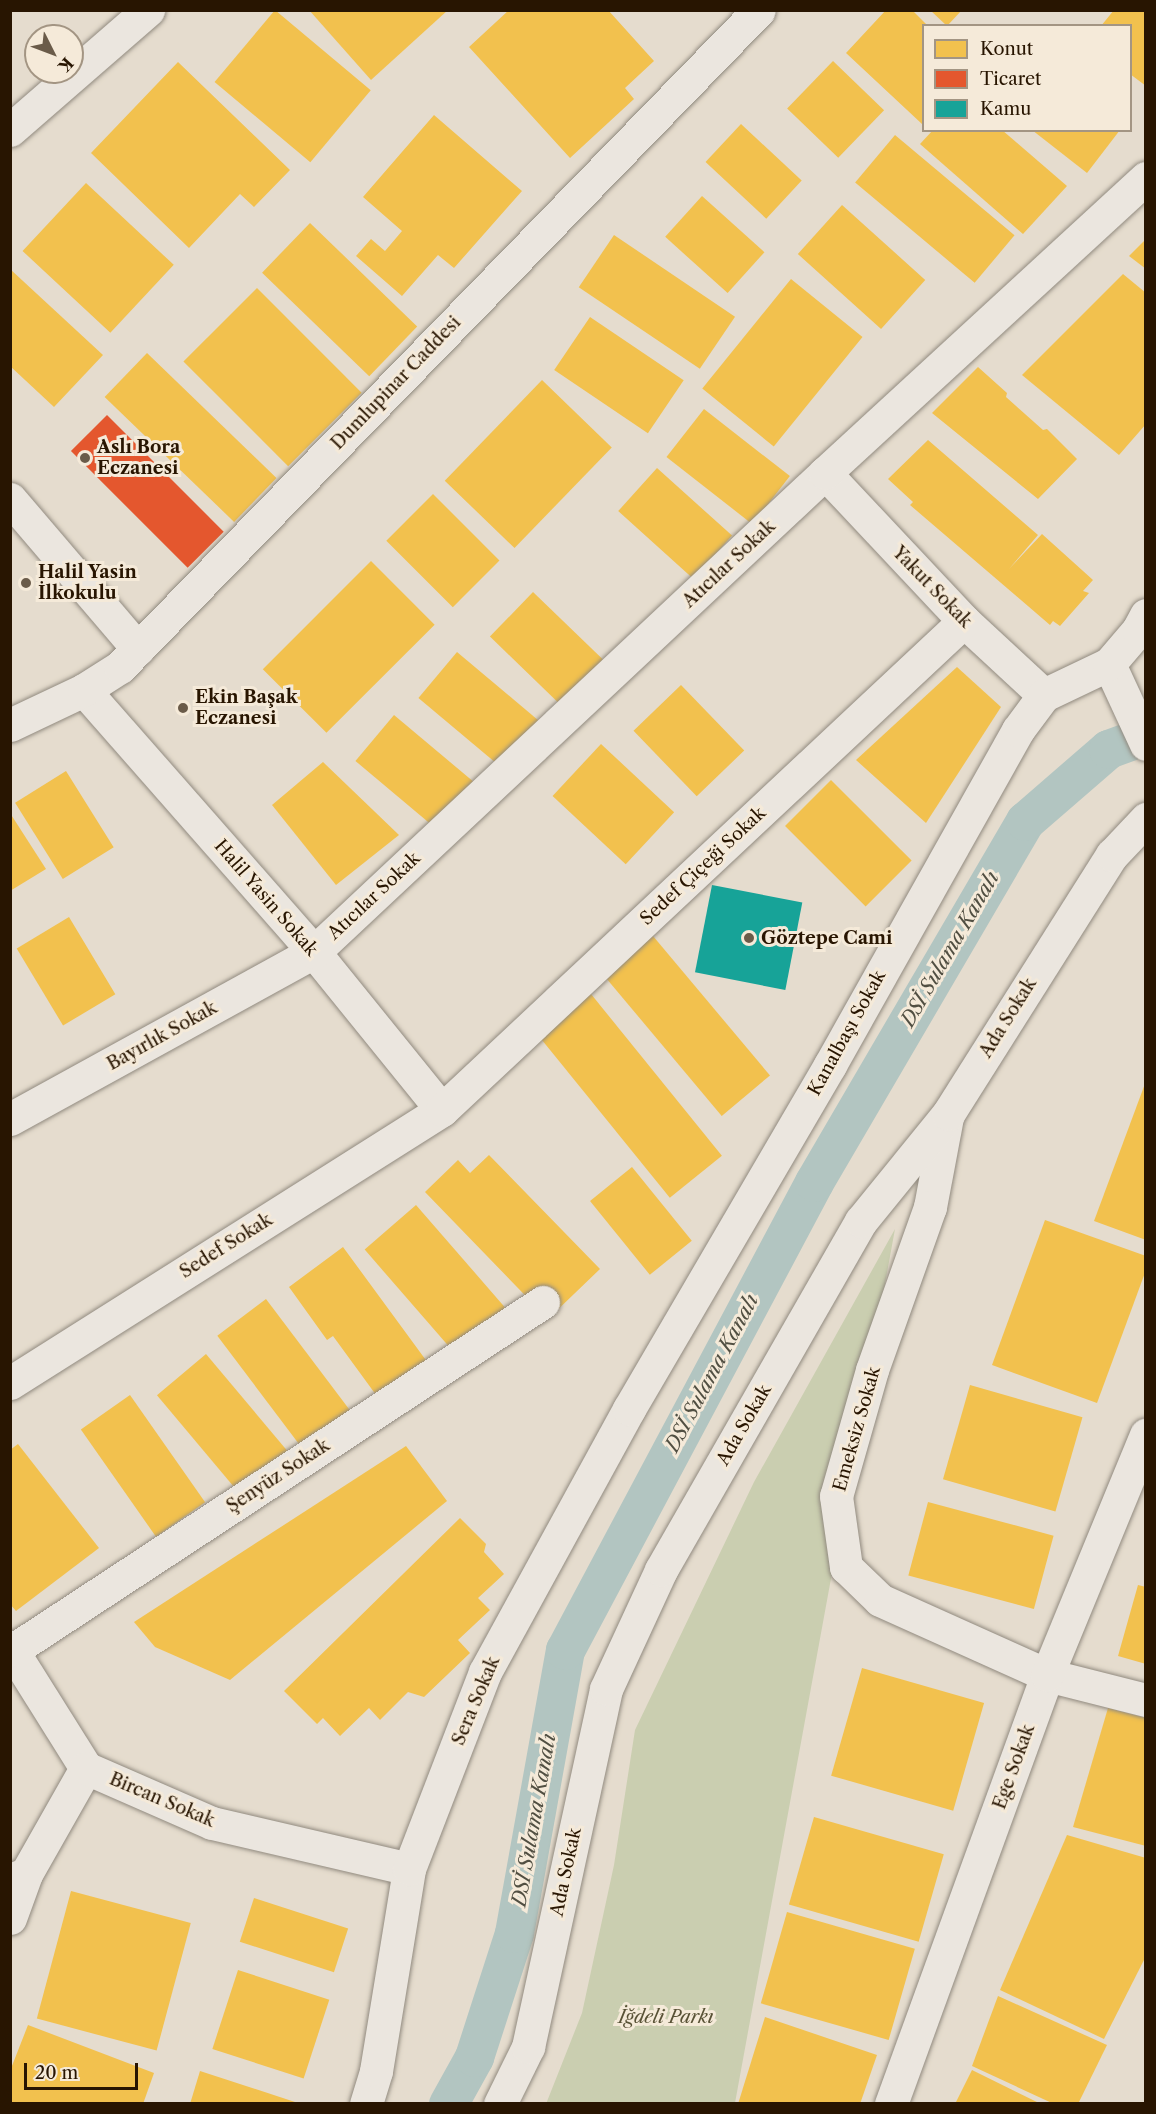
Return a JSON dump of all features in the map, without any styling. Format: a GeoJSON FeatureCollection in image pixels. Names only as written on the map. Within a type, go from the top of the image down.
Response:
{"type":"FeatureCollection","features":[{"type":"Feature","properties":{"kind":"street"},"geometry":{"type":"LineString","coordinates":[[10,130],[148,10]]}},
{"type":"Feature","properties":{"kind":"street","name":"Dumlupinar Caddesi"},"geometry":{"type":"LineString","coordinates":[[10,725],[84,690],[120,667],[759,10]]}},
{"type":"Feature","properties":{"kind":"street","name":"Atıcılar Sokak"},"geometry":{"type":"LineString","coordinates":[[314,952],[825,473],[1146,178]]}},
{"type":"Feature","properties":{"kind":"street","name":"Yakut Sokak"},"geometry":{"type":"LineString","coordinates":[[825,473],[964,621],[1044,695]]}},
{"type":"Feature","properties":{"kind":"street"},"geometry":{"type":"LineString","coordinates":[[10,499],[138,649]]}},
{"type":"Feature","properties":{"kind":"street","name":"Sedef Çiçeği Sokak"},"geometry":{"type":"LineString","coordinates":[[442,1110],[964,621]]}},
{"type":"Feature","properties":{"kind":"street","name":"Kanalbaşı Sokak"},"geometry":{"type":"LineString","coordinates":[[674,1331],[830,1065],[1018,730],[1044,695],[1112,671],[1143,624]]}},
{"type":"Feature","properties":{"kind":"street"},"geometry":{"type":"LineString","coordinates":[[1112,671],[1146,744]]}},
{"type":"Feature","properties":{"kind":"street","name":"Halil Yasin Sokak"},"geometry":{"type":"LineString","coordinates":[[84,690],[314,952],[442,1110]]}},
{"type":"Feature","properties":{"kind":"street","name":"Ada Sokak"},"geometry":{"type":"LineString","coordinates":[[500,2103],[528,2047],[606,1689],[661,1570],[861,1221],[948,1114],[1112,855],[1146,819]]}},
{"type":"Feature","properties":{"kind":"street","name":"Bayırlık Sokak"},"geometry":{"type":"LineString","coordinates":[[10,1119],[314,952]]}},
{"type":"Feature","properties":{"kind":"street","name":"Sedef Sokak"},"geometry":{"type":"LineString","coordinates":[[10,1383],[442,1110]]}},
{"type":"Feature","properties":{"kind":"street","name":"Emeksiz Sokak"},"geometry":{"type":"LineString","coordinates":[[948,1114],[930,1207],[872,1370],[836,1496],[846,1568],[880,1600],[1047,1675],[1146,1700]]}},
{"type":"Feature","properties":{"kind":"street","name":"Şenyüz Sokak"},"geometry":{"type":"LineString","coordinates":[[12,1649],[543,1302]]}},
{"type":"Feature","properties":{"kind":"street","name":"Sera Sokak"},"geometry":{"type":"LineString","coordinates":[[366,2103],[376,2071],[409,1869],[484,1672],[674,1331]]}},
{"type":"Feature","properties":{"kind":"street","name":"Ege Sokak"},"geometry":{"type":"LineString","coordinates":[[891,2103],[1047,1675],[1146,1435]]}},
{"type":"Feature","properties":{"kind":"street"},"geometry":{"type":"LineString","coordinates":[[12,1649],[86,1768]]}},
{"type":"Feature","properties":{"kind":"street","name":"Bircan Sokak"},"geometry":{"type":"LineString","coordinates":[[10,1918],[18,1877],[86,1768],[212,1823],[409,1869]]}},
{"type":"Feature","properties":{"kind":"green space","name":"İğdeli Parkı"},"geometry":{"type":"Polygon","coordinates":[[[895,1229],[735,2103],[546,2104],[582,2013],[614,1865],[635,1730],[754,1482],[895,1229]]]}},
{"type":"Feature","properties":{"kind":"building: Konut"},"geometry":{"type":"Polygon","coordinates":[[[275,10],[371,90],[310,162],[215,82],[275,10]]]}},
{"type":"Feature","properties":{"kind":"building: Konut"},"geometry":{"type":"Polygon","coordinates":[[[309,10],[448,10],[371,80],[309,10]]]}},
{"type":"Feature","properties":{"kind":"building: Konut"},"geometry":{"type":"Polygon","coordinates":[[[509,10],[608,10],[654,61],[625,88],[634,99],[570,158],[469,47],[509,10]]]}},
{"type":"Feature","properties":{"kind":"building: Konut"},"geometry":{"type":"Polygon","coordinates":[[[886,10],[912,10],[926,24],[922,24],[922,124],[846,53],[886,10]]]}},
{"type":"Feature","properties":{"kind":"building: Konut"},"geometry":{"type":"Polygon","coordinates":[[[930,10],[962,10],[949,24],[945,24],[930,10]]]}},
{"type":"Feature","properties":{"kind":"building: Konut"},"geometry":{"type":"Polygon","coordinates":[[[1114,10],[1146,12],[1146,86],[1132,76],[1132,24],[1103,24],[1114,10]]]}},
{"type":"Feature","properties":{"kind":"building: Konut"},"geometry":{"type":"Polygon","coordinates":[[[833,61],[884,110],[838,158],[787,108],[833,61]]]}},
{"type":"Feature","properties":{"kind":"building: Konut"},"geometry":{"type":"Polygon","coordinates":[[[178,62],[290,170],[254,207],[240,194],[189,248],[91,153],[178,62]]]}},
{"type":"Feature","properties":{"kind":"building: Konut"},"geometry":{"type":"Polygon","coordinates":[[[434,115],[522,191],[454,268],[438,255],[402,296],[356,256],[371,239],[385,251],[402,231],[363,197],[434,115]]]}},
{"type":"Feature","properties":{"kind":"building: Konut"},"geometry":{"type":"Polygon","coordinates":[[[741,124],[802,181],[766,219],[706,162],[741,124]]]}},
{"type":"Feature","properties":{"kind":"building: Konut"},"geometry":{"type":"Polygon","coordinates":[[[931,132],[1004,132],[1067,186],[1023,234],[920,144],[931,132]]]}},
{"type":"Feature","properties":{"kind":"building: Konut"},"geometry":{"type":"Polygon","coordinates":[[[1035,132],[1118,132],[1087,173],[1035,132]]]}},
{"type":"Feature","properties":{"kind":"building: Konut"},"geometry":{"type":"Polygon","coordinates":[[[895,135],[1015,235],[975,283],[855,182],[895,135]]]}},
{"type":"Feature","properties":{"kind":"building: Konut"},"geometry":{"type":"Polygon","coordinates":[[[86,183],[174,265],[110,333],[23,251],[86,183]]]}},
{"type":"Feature","properties":{"kind":"building: Konut"},"geometry":{"type":"Polygon","coordinates":[[[702,196],[764,252],[728,293],[665,237],[702,196]]]}},
{"type":"Feature","properties":{"kind":"building: Konut"},"geometry":{"type":"Polygon","coordinates":[[[842,205],[925,280],[881,329],[798,254],[842,205]]]}},
{"type":"Feature","properties":{"kind":"building: Konut"},"geometry":{"type":"Polygon","coordinates":[[[310,223],[417,327],[369,376],[262,273],[310,223]]]}},
{"type":"Feature","properties":{"kind":"building: Konut"},"geometry":{"type":"Polygon","coordinates":[[[614,235],[735,317],[700,369],[579,287],[614,235]]]}},
{"type":"Feature","properties":{"kind":"building: Konut"},"geometry":{"type":"Polygon","coordinates":[[[1146,239],[1146,269],[1129,256],[1146,239]]]}},
{"type":"Feature","properties":{"kind":"building: Konut"},"geometry":{"type":"Polygon","coordinates":[[[10,269],[103,355],[54,407],[10,366],[10,269]]]}},
{"type":"Feature","properties":{"kind":"building: Konut"},"geometry":{"type":"Polygon","coordinates":[[[1123,274],[1146,293],[1146,424],[1119,455],[1022,375],[1123,274]]]}},
{"type":"Feature","properties":{"kind":"building: Konut"},"geometry":{"type":"Polygon","coordinates":[[[791,279],[862,337],[774,446],[702,389],[791,279]]]}},
{"type":"Feature","properties":{"kind":"building: Konut"},"geometry":{"type":"Polygon","coordinates":[[[257,288],[362,393],[288,466],[183,362],[257,288]]]}},
{"type":"Feature","properties":{"kind":"building: Konut"},"geometry":{"type":"Polygon","coordinates":[[[590,317],[684,380],[648,433],[554,370],[590,317]]]}},
{"type":"Feature","properties":{"kind":"building: Konut"},"geometry":{"type":"Polygon","coordinates":[[[147,353],[276,478],[234,522],[105,397],[147,353]]]}},
{"type":"Feature","properties":{"kind":"building: Konut"},"geometry":{"type":"Polygon","coordinates":[[[978,367],[1007,393],[1006,397],[1043,430],[1047,429],[1077,459],[1038,499],[932,413],[978,367]]]}},
{"type":"Feature","properties":{"kind":"building: Konut"},"geometry":{"type":"Polygon","coordinates":[[[542,380],[612,447],[515,548],[445,481],[542,380]]]}},
{"type":"Feature","properties":{"kind":"building: Konut"},"geometry":{"type":"Polygon","coordinates":[[[704,409],[790,476],[752,524],[666,457],[704,409]]]}},
{"type":"Feature","properties":{"kind":"building: Konut"},"geometry":{"type":"Polygon","coordinates":[[[928,440],[1038,535],[1009,569],[1042,534],[1093,580],[1083,591],[1089,593],[1060,626],[1053,621],[1050,625],[910,505],[913,502],[888,479],[928,440]]]}},
{"type":"Feature","properties":{"kind":"building: Konut"},"geometry":{"type":"Polygon","coordinates":[[[657,468],[732,536],[693,579],[618,511],[657,468]]]}},
{"type":"Feature","properties":{"kind":"building: Konut"},"geometry":{"type":"Polygon","coordinates":[[[433,494],[499,560],[453,607],[386,541],[433,494]]]}},
{"type":"Feature","properties":{"kind":"building: Konut"},"geometry":{"type":"Polygon","coordinates":[[[371,561],[435,625],[326,733],[263,669],[371,561]]]}},
{"type":"Feature","properties":{"kind":"building: Konut"},"geometry":{"type":"Polygon","coordinates":[[[533,592],[603,660],[560,705],[490,637],[533,592]]]}},
{"type":"Feature","properties":{"kind":"building: Konut"},"geometry":{"type":"Polygon","coordinates":[[[457,652],[538,720],[500,766],[418,698],[457,652]]]}},
{"type":"Feature","properties":{"kind":"building: Konut"},"geometry":{"type":"Polygon","coordinates":[[[957,667],[1001,707],[926,823],[856,760],[957,667]]]}},
{"type":"Feature","properties":{"kind":"building: Konut"},"geometry":{"type":"Polygon","coordinates":[[[681,685],[744,750],[697,796],[634,731],[681,685]]]}},
{"type":"Feature","properties":{"kind":"building: Konut"},"geometry":{"type":"Polygon","coordinates":[[[394,715],[474,782],[436,828],[355,761],[394,715]]]}},
{"type":"Feature","properties":{"kind":"building: Konut"},"geometry":{"type":"Polygon","coordinates":[[[601,744],[674,812],[626,864],[553,796],[601,744]]]}},
{"type":"Feature","properties":{"kind":"building: Konut"},"geometry":{"type":"Polygon","coordinates":[[[323,762],[399,835],[336,885],[272,805],[323,762]]]}},
{"type":"Feature","properties":{"kind":"building: Konut"},"geometry":{"type":"Polygon","coordinates":[[[66,771],[114,847],[63,879],[15,803],[66,771]]]}},
{"type":"Feature","properties":{"kind":"building: Konut"},"geometry":{"type":"Polygon","coordinates":[[[831,780],[912,861],[866,907],[785,826],[831,780]]]}},
{"type":"Feature","properties":{"kind":"building: Konut"},"geometry":{"type":"Polygon","coordinates":[[[10,813],[46,869],[10,891],[10,813]]]}},
{"type":"Feature","properties":{"kind":"building: Konut"},"geometry":{"type":"Polygon","coordinates":[[[69,917],[115,994],[63,1026],[17,948],[69,917]]]}},
{"type":"Feature","properties":{"kind":"building: Konut"},"geometry":{"type":"Polygon","coordinates":[[[653,936],[770,1075],[722,1116],[605,976],[653,936]]]}},
{"type":"Feature","properties":{"kind":"building: Konut"},"geometry":{"type":"Polygon","coordinates":[[[591,994],[722,1156],[670,1198],[539,1036],[591,994]]]}},
{"type":"Feature","properties":{"kind":"building: Konut"},"geometry":{"type":"Polygon","coordinates":[[[1146,1081],[1146,1240],[1094,1221],[1146,1081]]]}},
{"type":"Feature","properties":{"kind":"building: Konut"},"geometry":{"type":"Polygon","coordinates":[[[489,1155],[600,1269],[548,1319],[425,1192],[458,1160],[470,1173],[489,1155]]]}},
{"type":"Feature","properties":{"kind":"building: Konut"},"geometry":{"type":"Polygon","coordinates":[[[632,1167],[692,1241],[650,1275],[590,1201],[632,1167]]]}},
{"type":"Feature","properties":{"kind":"building: Konut"},"geometry":{"type":"Polygon","coordinates":[[[416,1205],[507,1309],[455,1354],[365,1250],[416,1205]]]}},
{"type":"Feature","properties":{"kind":"building: Konut"},"geometry":{"type":"Polygon","coordinates":[[[1045,1220],[1146,1256],[1146,1270],[1097,1403],[992,1365],[1045,1220]]]}},
{"type":"Feature","properties":{"kind":"building: Konut"},"geometry":{"type":"Polygon","coordinates":[[[343,1247],[428,1363],[379,1399],[333,1336],[327,1340],[289,1287],[343,1247]]]}},
{"type":"Feature","properties":{"kind":"building: Konut"},"geometry":{"type":"Polygon","coordinates":[[[266,1299],[351,1412],[302,1448],[217,1336],[266,1299]]]}},
{"type":"Feature","properties":{"kind":"building: Konut"},"geometry":{"type":"Polygon","coordinates":[[[206,1354],[299,1464],[250,1505],[157,1395],[206,1354]]]}},
{"type":"Feature","properties":{"kind":"building: Konut"},"geometry":{"type":"Polygon","coordinates":[[[970,1385],[1082,1417],[1055,1511],[943,1479],[970,1385]]]}},
{"type":"Feature","properties":{"kind":"building: Konut"},"geometry":{"type":"Polygon","coordinates":[[[130,1395],[205,1502],[156,1537],[81,1429],[130,1395]]]}},
{"type":"Feature","properties":{"kind":"building: Konut"},"geometry":{"type":"Polygon","coordinates":[[[18,1444],[99,1548],[16,1611],[10,1604],[10,1450],[18,1444]]]}},
{"type":"Feature","properties":{"kind":"building: Konut"},"geometry":{"type":"Polygon","coordinates":[[[406,1446],[447,1501],[230,1680],[155,1647],[134,1622],[406,1446]]]}},
{"type":"Feature","properties":{"kind":"building: Konut"},"geometry":{"type":"Polygon","coordinates":[[[928,1502],[1054,1536],[1034,1609],[908,1575],[928,1502]]]}},
{"type":"Feature","properties":{"kind":"building: Konut"},"geometry":{"type":"Polygon","coordinates":[[[460,1518],[486,1544],[484,1552],[504,1574],[478,1598],[490,1610],[458,1640],[470,1653],[424,1697],[408,1692],[380,1720],[369,1708],[340,1736],[323,1718],[317,1724],[284,1691],[460,1518]]]}},
{"type":"Feature","properties":{"kind":"building: Konut"},"geometry":{"type":"Polygon","coordinates":[[[1138,1585],[1146,1587],[1146,1664],[1118,1656],[1138,1585]]]}},
{"type":"Feature","properties":{"kind":"building: Konut"},"geometry":{"type":"Polygon","coordinates":[[[862,1668],[984,1703],[953,1811],[831,1776],[862,1668]]]}},
{"type":"Feature","properties":{"kind":"building: Konut"},"geometry":{"type":"Polygon","coordinates":[[[1108,1708],[1146,1718],[1146,1846],[1073,1827],[1108,1708]]]}},
{"type":"Feature","properties":{"kind":"building: Konut"},"geometry":{"type":"Polygon","coordinates":[[[814,1817],[944,1854],[919,1942],[789,1904],[814,1817]]]}},
{"type":"Feature","properties":{"kind":"building: Konut"},"geometry":{"type":"Polygon","coordinates":[[[1067,1835],[1146,1858],[1146,1956],[1104,2039],[1000,1990],[1067,1835]]]}},
{"type":"Feature","properties":{"kind":"building: Konut"},"geometry":{"type":"Polygon","coordinates":[[[71,1891],[191,1923],[157,2051],[37,2019],[71,1891]]]}},
{"type":"Feature","properties":{"kind":"building: Konut"},"geometry":{"type":"Polygon","coordinates":[[[254,1898],[348,1929],[334,1972],[240,1942],[254,1898]]]}},
{"type":"Feature","properties":{"kind":"building: Konut"},"geometry":{"type":"Polygon","coordinates":[[[787,1912],[915,1949],[889,2040],[761,2003],[787,1912]]]}},
{"type":"Feature","properties":{"kind":"building: Konut"},"geometry":{"type":"Polygon","coordinates":[[[238,1970],[329,2000],[304,2079],[212,2049],[238,1970]]]}},
{"type":"Feature","properties":{"kind":"building: Konut"},"geometry":{"type":"Polygon","coordinates":[[[998,1996],[1107,2045],[1078,2104],[1054,2104],[972,2066],[998,1996]]]}},
{"type":"Feature","properties":{"kind":"building: Konut"},"geometry":{"type":"Polygon","coordinates":[[[765,2017],[877,2055],[860,2104],[738,2104],[765,2017]]]}},
{"type":"Feature","properties":{"kind":"building: Konut"},"geometry":{"type":"Polygon","coordinates":[[[28,2025],[154,2073],[143,2104],[10,2104],[10,2071],[28,2025]]]}},
{"type":"Feature","properties":{"kind":"building: Konut"},"geometry":{"type":"Polygon","coordinates":[[[972,2070],[1041,2104],[955,2104],[972,2070]]]}},
{"type":"Feature","properties":{"kind":"building: Konut"},"geometry":{"type":"Polygon","coordinates":[[[200,2071],[295,2102],[294,2104],[190,2104],[200,2071]]]}},
{"type":"Feature","properties":{"kind":"building: Ticaret"},"geometry":{"type":"Polygon","coordinates":[[[107,415],[224,532],[188,568],[71,451],[107,415]]]}},
{"type":"Feature","properties":{"kind":"building: Kamu","name":"Göztepe Cami"},"geometry":{"type":"Polygon","coordinates":[[[712,885],[802,903],[785,990],[695,972],[712,885]]]}},
{"type":"Feature","properties":{"kind":"waterway","name":"DSİ Sulama Kanalı"},"geometry":{"type":"LineString","coordinates":[[448,2104],[474,2057],[514,1933],[565,1650],[814,1182],[1025,821],[1108,749],[1146,735]]}},
{"type":"Feature","properties":{"kind":"place","name":"Aslı Bora Eczanesi"},"geometry":{"type":"Point","coordinates":[85,458]}},
{"type":"Feature","properties":{"kind":"place","name":"Halil Yasin İlkokulu"},"geometry":{"type":"Point","coordinates":[26,583]}},
{"type":"Feature","properties":{"kind":"place","name":"Ekin Başak Eczanesi"},"geometry":{"type":"Point","coordinates":[183,708]}},
{"type":"Feature","properties":{"kind":"place","name":"Göztepe Cami"},"geometry":{"type":"Point","coordinates":[749,938]}}]}
